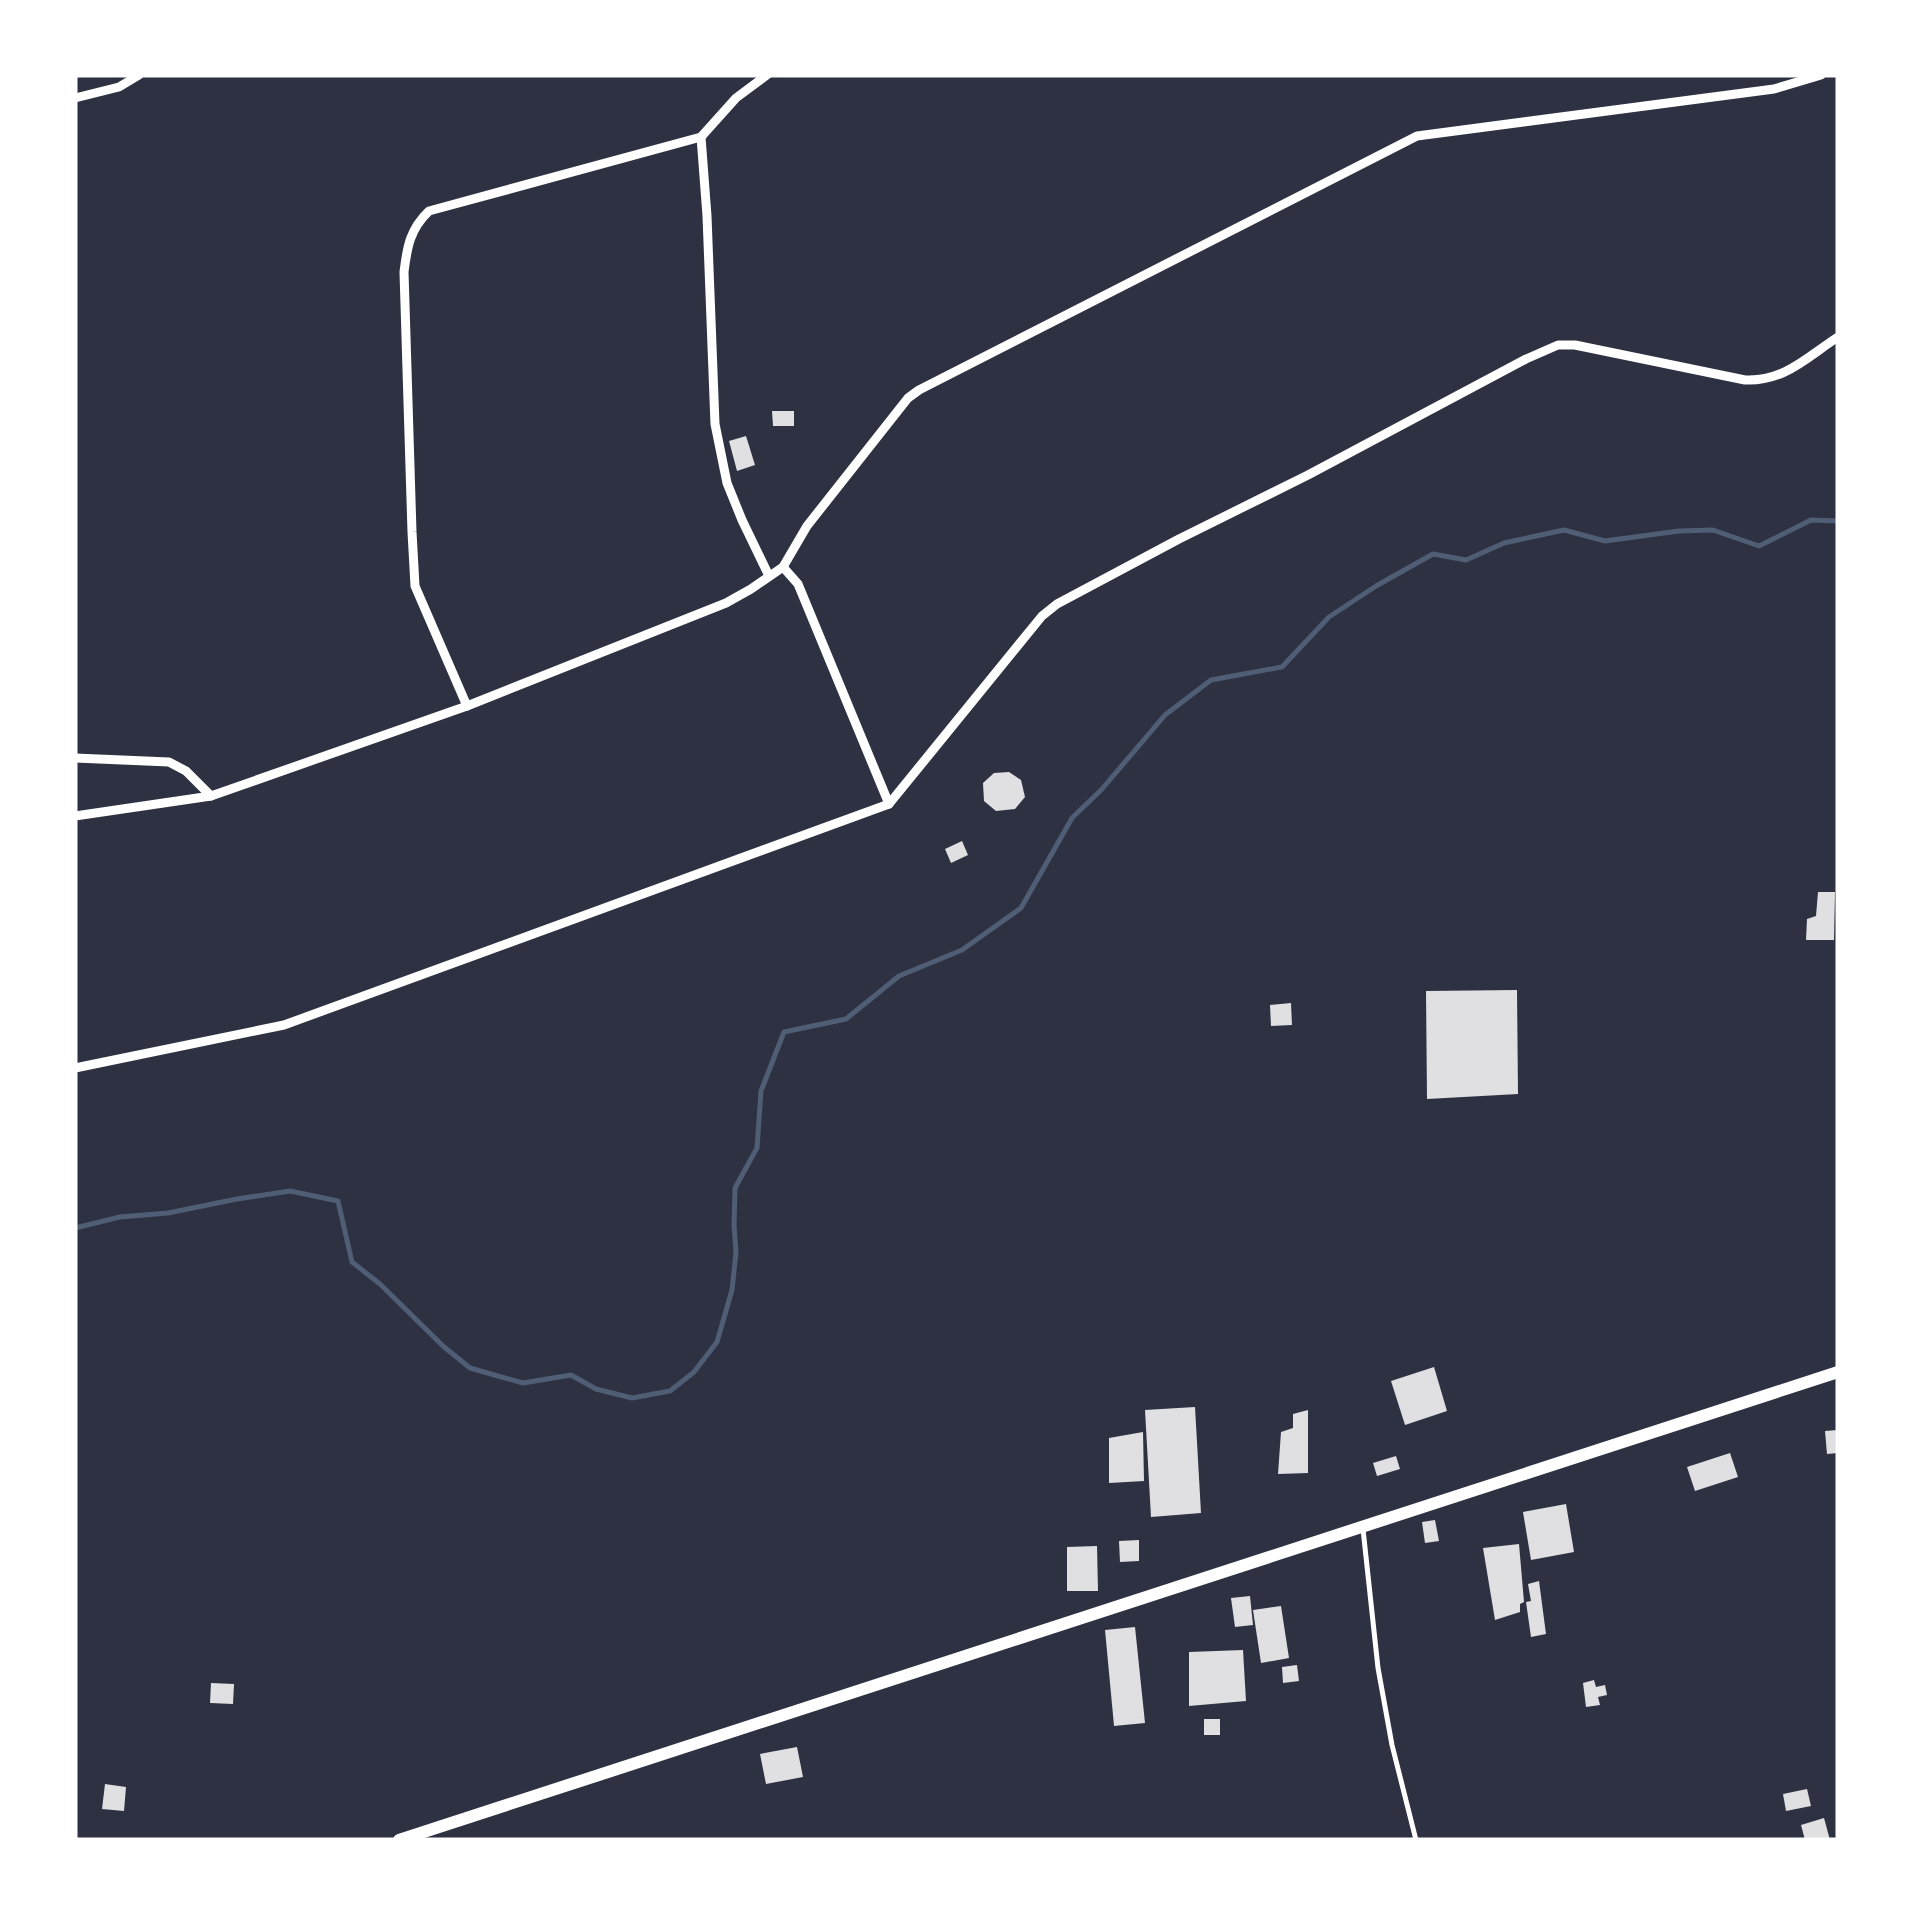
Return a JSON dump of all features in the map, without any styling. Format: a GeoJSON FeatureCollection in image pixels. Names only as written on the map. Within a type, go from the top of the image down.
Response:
{"type":"FeatureCollection","features":[{"type":"Feature","properties":{"kind":"main road"},"geometry":{"type":"LineString","coordinates":[[398,1840],[1838,1372]]}},
{"type":"Feature","properties":{"kind":"street"},"geometry":{"type":"LineString","coordinates":[[75,98],[119,87],[139,75]]}},
{"type":"Feature","properties":{"kind":"street"},"geometry":{"type":"LineString","coordinates":[[467,706],[415,586],[404,272],[412,230],[429,211],[701,137],[736,98],[767,75]]}},
{"type":"Feature","properties":{"kind":"street"},"geometry":{"type":"LineString","coordinates":[[75,816],[211,796],[467,706],[726,603],[782,567],[807,526],[908,398],[919,390],[1417,136],[1774,89],[1822,75]]}},
{"type":"Feature","properties":{"kind":"street"},"geometry":{"type":"LineString","coordinates":[[701,137],[715,424],[727,483],[769,576]]}},
{"type":"Feature","properties":{"kind":"street"},"geometry":{"type":"LineString","coordinates":[[75,1068],[284,1025],[889,804],[1042,616],[1056,604],[1558,345],[1763,380],[1779,376],[1838,337]]}},
{"type":"Feature","properties":{"kind":"street"},"geometry":{"type":"LineString","coordinates":[[782,567],[798,584],[889,804]]}},
{"type":"Feature","properties":{"kind":"street"},"geometry":{"type":"LineString","coordinates":[[75,758],[168,762],[186,771],[211,796]]}},
{"type":"Feature","properties":{"kind":"lane"},"geometry":{"type":"LineString","coordinates":[[1362,1526],[1378,1668],[1416,1840]]}},
{"type":"Feature","properties":{"kind":"building"},"geometry":{"type":"Polygon","coordinates":[[[772,411],[794,411],[794,426],[773,426],[772,411]]]}},
{"type":"Feature","properties":{"kind":"building"},"geometry":{"type":"Polygon","coordinates":[[[746,436],[755,465],[737,471],[729,441],[746,436]]]}},
{"type":"Feature","properties":{"kind":"building"},"geometry":{"type":"Polygon","coordinates":[[[1009,772],[1021,780],[1025,797],[1015,809],[996,811],[984,801],[983,783],[994,773],[1009,772]]]}},
{"type":"Feature","properties":{"kind":"building"},"geometry":{"type":"Polygon","coordinates":[[[962,841],[968,855],[951,863],[945,849],[962,841]]]}},
{"type":"Feature","properties":{"kind":"building"},"geometry":{"type":"Polygon","coordinates":[[[1818,892],[1835,892],[1834,940],[1806,940],[1807,919],[1816,916],[1818,892]]]}},
{"type":"Feature","properties":{"kind":"building"},"geometry":{"type":"Polygon","coordinates":[[[1517,990],[1518,1094],[1427,1099],[1426,991],[1517,990]]]}},
{"type":"Feature","properties":{"kind":"building"},"geometry":{"type":"Polygon","coordinates":[[[1291,1003],[1292,1025],[1271,1026],[1270,1005],[1291,1003]]]}},
{"type":"Feature","properties":{"kind":"building"},"geometry":{"type":"Polygon","coordinates":[[[1434,1367],[1447,1411],[1405,1425],[1391,1381],[1434,1367]]]}},
{"type":"Feature","properties":{"kind":"building"},"geometry":{"type":"Polygon","coordinates":[[[1195,1407],[1201,1513],[1151,1517],[1145,1410],[1195,1407]]]}},
{"type":"Feature","properties":{"kind":"building"},"geometry":{"type":"Polygon","coordinates":[[[1308,1410],[1308,1473],[1278,1474],[1281,1432],[1293,1428],[1293,1414],[1308,1410]]]}},
{"type":"Feature","properties":{"kind":"building"},"geometry":{"type":"Polygon","coordinates":[[[1838,1430],[1838,1453],[1827,1454],[1825,1431],[1838,1430]]]}},
{"type":"Feature","properties":{"kind":"building"},"geometry":{"type":"Polygon","coordinates":[[[1143,1432],[1144,1481],[1109,1483],[1109,1438],[1143,1432]]]}},
{"type":"Feature","properties":{"kind":"building"},"geometry":{"type":"Polygon","coordinates":[[[1730,1453],[1738,1477],[1695,1491],[1687,1467],[1730,1453]]]}},
{"type":"Feature","properties":{"kind":"building"},"geometry":{"type":"Polygon","coordinates":[[[1396,1456],[1400,1469],[1377,1476],[1373,1463],[1396,1456]]]}},
{"type":"Feature","properties":{"kind":"building"},"geometry":{"type":"Polygon","coordinates":[[[1566,1504],[1574,1552],[1531,1560],[1523,1512],[1566,1504]]]}},
{"type":"Feature","properties":{"kind":"building"},"geometry":{"type":"Polygon","coordinates":[[[1435,1520],[1439,1541],[1425,1543],[1422,1522],[1435,1520]]]}},
{"type":"Feature","properties":{"kind":"building"},"geometry":{"type":"Polygon","coordinates":[[[1139,1540],[1139,1561],[1120,1562],[1119,1541],[1139,1540]]]}},
{"type":"Feature","properties":{"kind":"building"},"geometry":{"type":"Polygon","coordinates":[[[1519,1544],[1524,1602],[1520,1612],[1495,1620],[1483,1548],[1519,1544]]]}},
{"type":"Feature","properties":{"kind":"building"},"geometry":{"type":"Polygon","coordinates":[[[1097,1546],[1098,1591],[1067,1591],[1067,1547],[1097,1546]]]}},
{"type":"Feature","properties":{"kind":"building"},"geometry":{"type":"Polygon","coordinates":[[[1539,1581],[1546,1634],[1531,1637],[1526,1602],[1531,1601],[1528,1584],[1539,1581]]]}},
{"type":"Feature","properties":{"kind":"building"},"geometry":{"type":"Polygon","coordinates":[[[1250,1596],[1253,1625],[1235,1627],[1231,1598],[1250,1596]]]}},
{"type":"Feature","properties":{"kind":"building"},"geometry":{"type":"Polygon","coordinates":[[[1281,1606],[1289,1658],[1261,1663],[1253,1610],[1281,1606]]]}},
{"type":"Feature","properties":{"kind":"building"},"geometry":{"type":"Polygon","coordinates":[[[1135,1627],[1145,1723],[1114,1726],[1105,1630],[1135,1627]]]}},
{"type":"Feature","properties":{"kind":"building"},"geometry":{"type":"Polygon","coordinates":[[[1243,1650],[1246,1701],[1189,1706],[1189,1652],[1243,1650]]]}},
{"type":"Feature","properties":{"kind":"building"},"geometry":{"type":"Polygon","coordinates":[[[1297,1665],[1299,1681],[1283,1683],[1282,1667],[1297,1665]]]}},
{"type":"Feature","properties":{"kind":"building"},"geometry":{"type":"Polygon","coordinates":[[[1594,1680],[1596,1687],[1605,1685],[1607,1695],[1598,1697],[1600,1705],[1586,1707],[1583,1683],[1594,1680]]]}},
{"type":"Feature","properties":{"kind":"building"},"geometry":{"type":"Polygon","coordinates":[[[211,1683],[234,1684],[233,1704],[210,1703],[211,1683]]]}},
{"type":"Feature","properties":{"kind":"building"},"geometry":{"type":"Polygon","coordinates":[[[1204,1719],[1220,1719],[1220,1735],[1204,1735],[1204,1719]]]}},
{"type":"Feature","properties":{"kind":"building"},"geometry":{"type":"Polygon","coordinates":[[[797,1747],[803,1777],[766,1784],[760,1754],[797,1747]]]}},
{"type":"Feature","properties":{"kind":"building"},"geometry":{"type":"Polygon","coordinates":[[[105,1784],[126,1787],[124,1811],[102,1809],[105,1784]]]}},
{"type":"Feature","properties":{"kind":"building"},"geometry":{"type":"Polygon","coordinates":[[[1807,1789],[1811,1806],[1786,1811],[1783,1794],[1807,1789]]]}},
{"type":"Feature","properties":{"kind":"building"},"geometry":{"type":"Polygon","coordinates":[[[1824,1818],[1830,1840],[1805,1840],[1801,1825],[1824,1818]]]}},
{"type":"Feature","properties":{"kind":"waterway"},"geometry":{"type":"LineString","coordinates":[[75,1228],[120,1217],[168,1213],[290,1191],[338,1201],[352,1262],[470,1368],[523,1383],[571,1375],[596,1389],[632,1398],[670,1391],[694,1372],[717,1342],[732,1290],[735,1188],[757,1148],[761,1091],[784,1032],[846,1019],[899,976],[962,950],[1021,908],[1072,818],[1165,715],[1211,680],[1282,667],[1329,617],[1433,554],[1466,560],[1504,543],[1564,530],[1605,541],[1713,530],[1759,546],[1811,520],[1838,521]]}}]}
